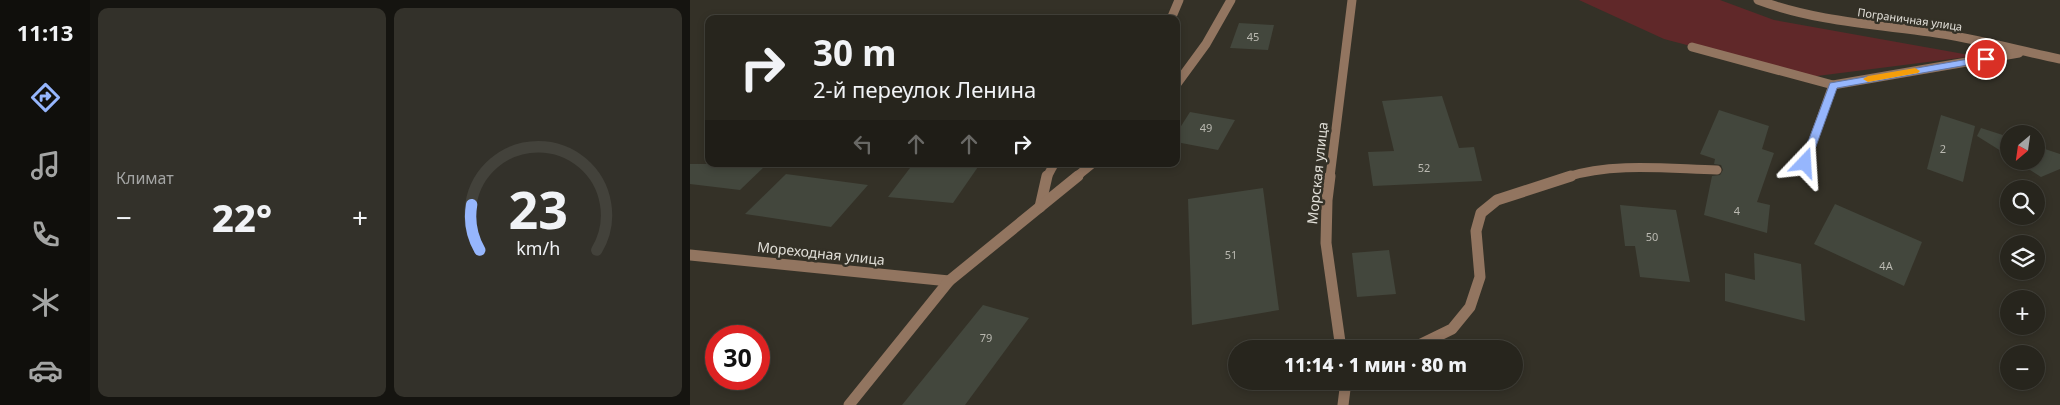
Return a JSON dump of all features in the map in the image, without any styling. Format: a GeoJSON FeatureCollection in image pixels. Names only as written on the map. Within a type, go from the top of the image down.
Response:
{"type":"FeatureCollection","features":[{"type":"Feature","properties":{"kind":"street"},"geometry":{"type":"LineString","coordinates":[[1173,15],[1180,0]]}},
{"type":"Feature","properties":{"kind":"street"},"geometry":{"type":"LineString","coordinates":[[1180,80],[1203,52],[1221,24],[1231,0]]}},
{"type":"Feature","properties":{"kind":"street","name":"Морская улица"},"geometry":{"type":"LineString","coordinates":[[1340,340],[1326,243],[1327,200],[1352,0]]}},
{"type":"Feature","properties":{"kind":"street","name":"Пограничная улица"},"geometry":{"type":"LineString","coordinates":[[1758,0],[1787,11],[1818,18],[1932,32],[2060,59]]}},
{"type":"Feature","properties":{"kind":"street"},"geometry":{"type":"LineString","coordinates":[[1692,47],[1833,85],[2025,52]]}},
{"type":"Feature","properties":{"kind":"street"},"geometry":{"type":"LineString","coordinates":[[1805,163],[1833,85]]}},
{"type":"Feature","properties":{"kind":"street"},"geometry":{"type":"LineString","coordinates":[[1040,206],[1048,172],[1052,167]]}},
{"type":"Feature","properties":{"kind":"street"},"geometry":{"type":"LineString","coordinates":[[849,405],[949,281],[1088,167]]}},
{"type":"Feature","properties":{"kind":"street"},"geometry":{"type":"LineString","coordinates":[[1429,340],[1452,328],[1470,307],[1480,277],[1476,231],[1481,213],[1497,200],[1583,172],[1640,168],[1717,170]]}},
{"type":"Feature","properties":{"kind":"street","name":"Мореходная улица"},"geometry":{"type":"LineString","coordinates":[[690,255],[949,281]]}},
{"type":"Feature","properties":{"kind":"street"},"geometry":{"type":"LineString","coordinates":[[1343,405],[1345,390]]}},
{"type":"Feature","properties":{"kind":"shaded area"},"geometry":{"type":"Polygon","coordinates":[[[1579,0],[1720,0],[1774,20],[1975,56],[1809,77],[1664,39],[1579,0]]]}},
{"type":"Feature","properties":{"kind":"building"},"geometry":{"type":"Polygon","coordinates":[[[1239,23],[1274,25],[1268,50],[1230,48],[1239,23]]]}},
{"type":"Feature","properties":{"kind":"building"},"geometry":{"type":"Polygon","coordinates":[[[1442,96],[1459,148],[1474,147],[1482,181],[1373,186],[1368,152],[1394,151],[1382,101],[1442,96]]]}},
{"type":"Feature","properties":{"kind":"building"},"geometry":{"type":"Polygon","coordinates":[[[1719,110],[1769,126],[1762,149],[1774,153],[1757,202],[1770,205],[1767,233],[1704,215],[1712,176],[1720,175],[1723,170],[1721,165],[1714,164],[1715,159],[1700,154],[1719,110]]]}},
{"type":"Feature","properties":{"kind":"building"},"geometry":{"type":"Polygon","coordinates":[[[1190,112],[1235,120],[1218,150],[1180,143],[1180,128],[1190,112]]]}},
{"type":"Feature","properties":{"kind":"building"},"geometry":{"type":"Polygon","coordinates":[[[1941,115],[1975,126],[1963,182],[1927,169],[1941,115]]]}},
{"type":"Feature","properties":{"kind":"building"},"geometry":{"type":"Polygon","coordinates":[[[1981,128],[2000,134],[2000,150],[1977,136],[1981,128]]]}},
{"type":"Feature","properties":{"kind":"building"},"geometry":{"type":"Polygon","coordinates":[[[2045,149],[2060,154],[2060,169],[2041,177],[2030,170],[2045,170],[2045,149]]]}},
{"type":"Feature","properties":{"kind":"building"},"geometry":{"type":"Polygon","coordinates":[[[690,164],[705,164],[705,167],[764,167],[740,190],[690,184],[690,164]]]}},
{"type":"Feature","properties":{"kind":"building"},"geometry":{"type":"Polygon","coordinates":[[[911,167],[978,167],[953,203],[888,197],[911,167]]]}},
{"type":"Feature","properties":{"kind":"building"},"geometry":{"type":"Polygon","coordinates":[[[786,174],[868,185],[831,227],[745,214],[786,174]]]}},
{"type":"Feature","properties":{"kind":"building"},"geometry":{"type":"Polygon","coordinates":[[[1263,188],[1279,310],[1192,325],[1188,199],[1263,188]]]}},
{"type":"Feature","properties":{"kind":"building"},"geometry":{"type":"Polygon","coordinates":[[[1835,204],[1922,242],[1904,286],[1814,244],[1835,204]]]}},
{"type":"Feature","properties":{"kind":"building"},"geometry":{"type":"Polygon","coordinates":[[[1620,205],[1676,210],[1690,282],[1640,277],[1635,246],[1625,246],[1620,205]]]}},
{"type":"Feature","properties":{"kind":"building"},"geometry":{"type":"Polygon","coordinates":[[[1389,250],[1396,294],[1357,297],[1352,253],[1389,250]]]}},
{"type":"Feature","properties":{"kind":"building"},"geometry":{"type":"Polygon","coordinates":[[[1754,253],[1801,264],[1805,321],[1725,301],[1725,273],[1755,280],[1754,253]]]}},
{"type":"Feature","properties":{"kind":"building"},"geometry":{"type":"Polygon","coordinates":[[[983,305],[1029,318],[965,405],[902,405],[983,305]]]}},
{"type":"Feature","properties":{"kind":"slow traffic"},"geometry":{"type":"LineString","coordinates":[[1868,79],[1915,71]]}},
{"type":"Feature","properties":{"kind":"route"},"geometry":{"type":"LineString","coordinates":[[1805,163],[1833,85],[1986,59]]}}]}
